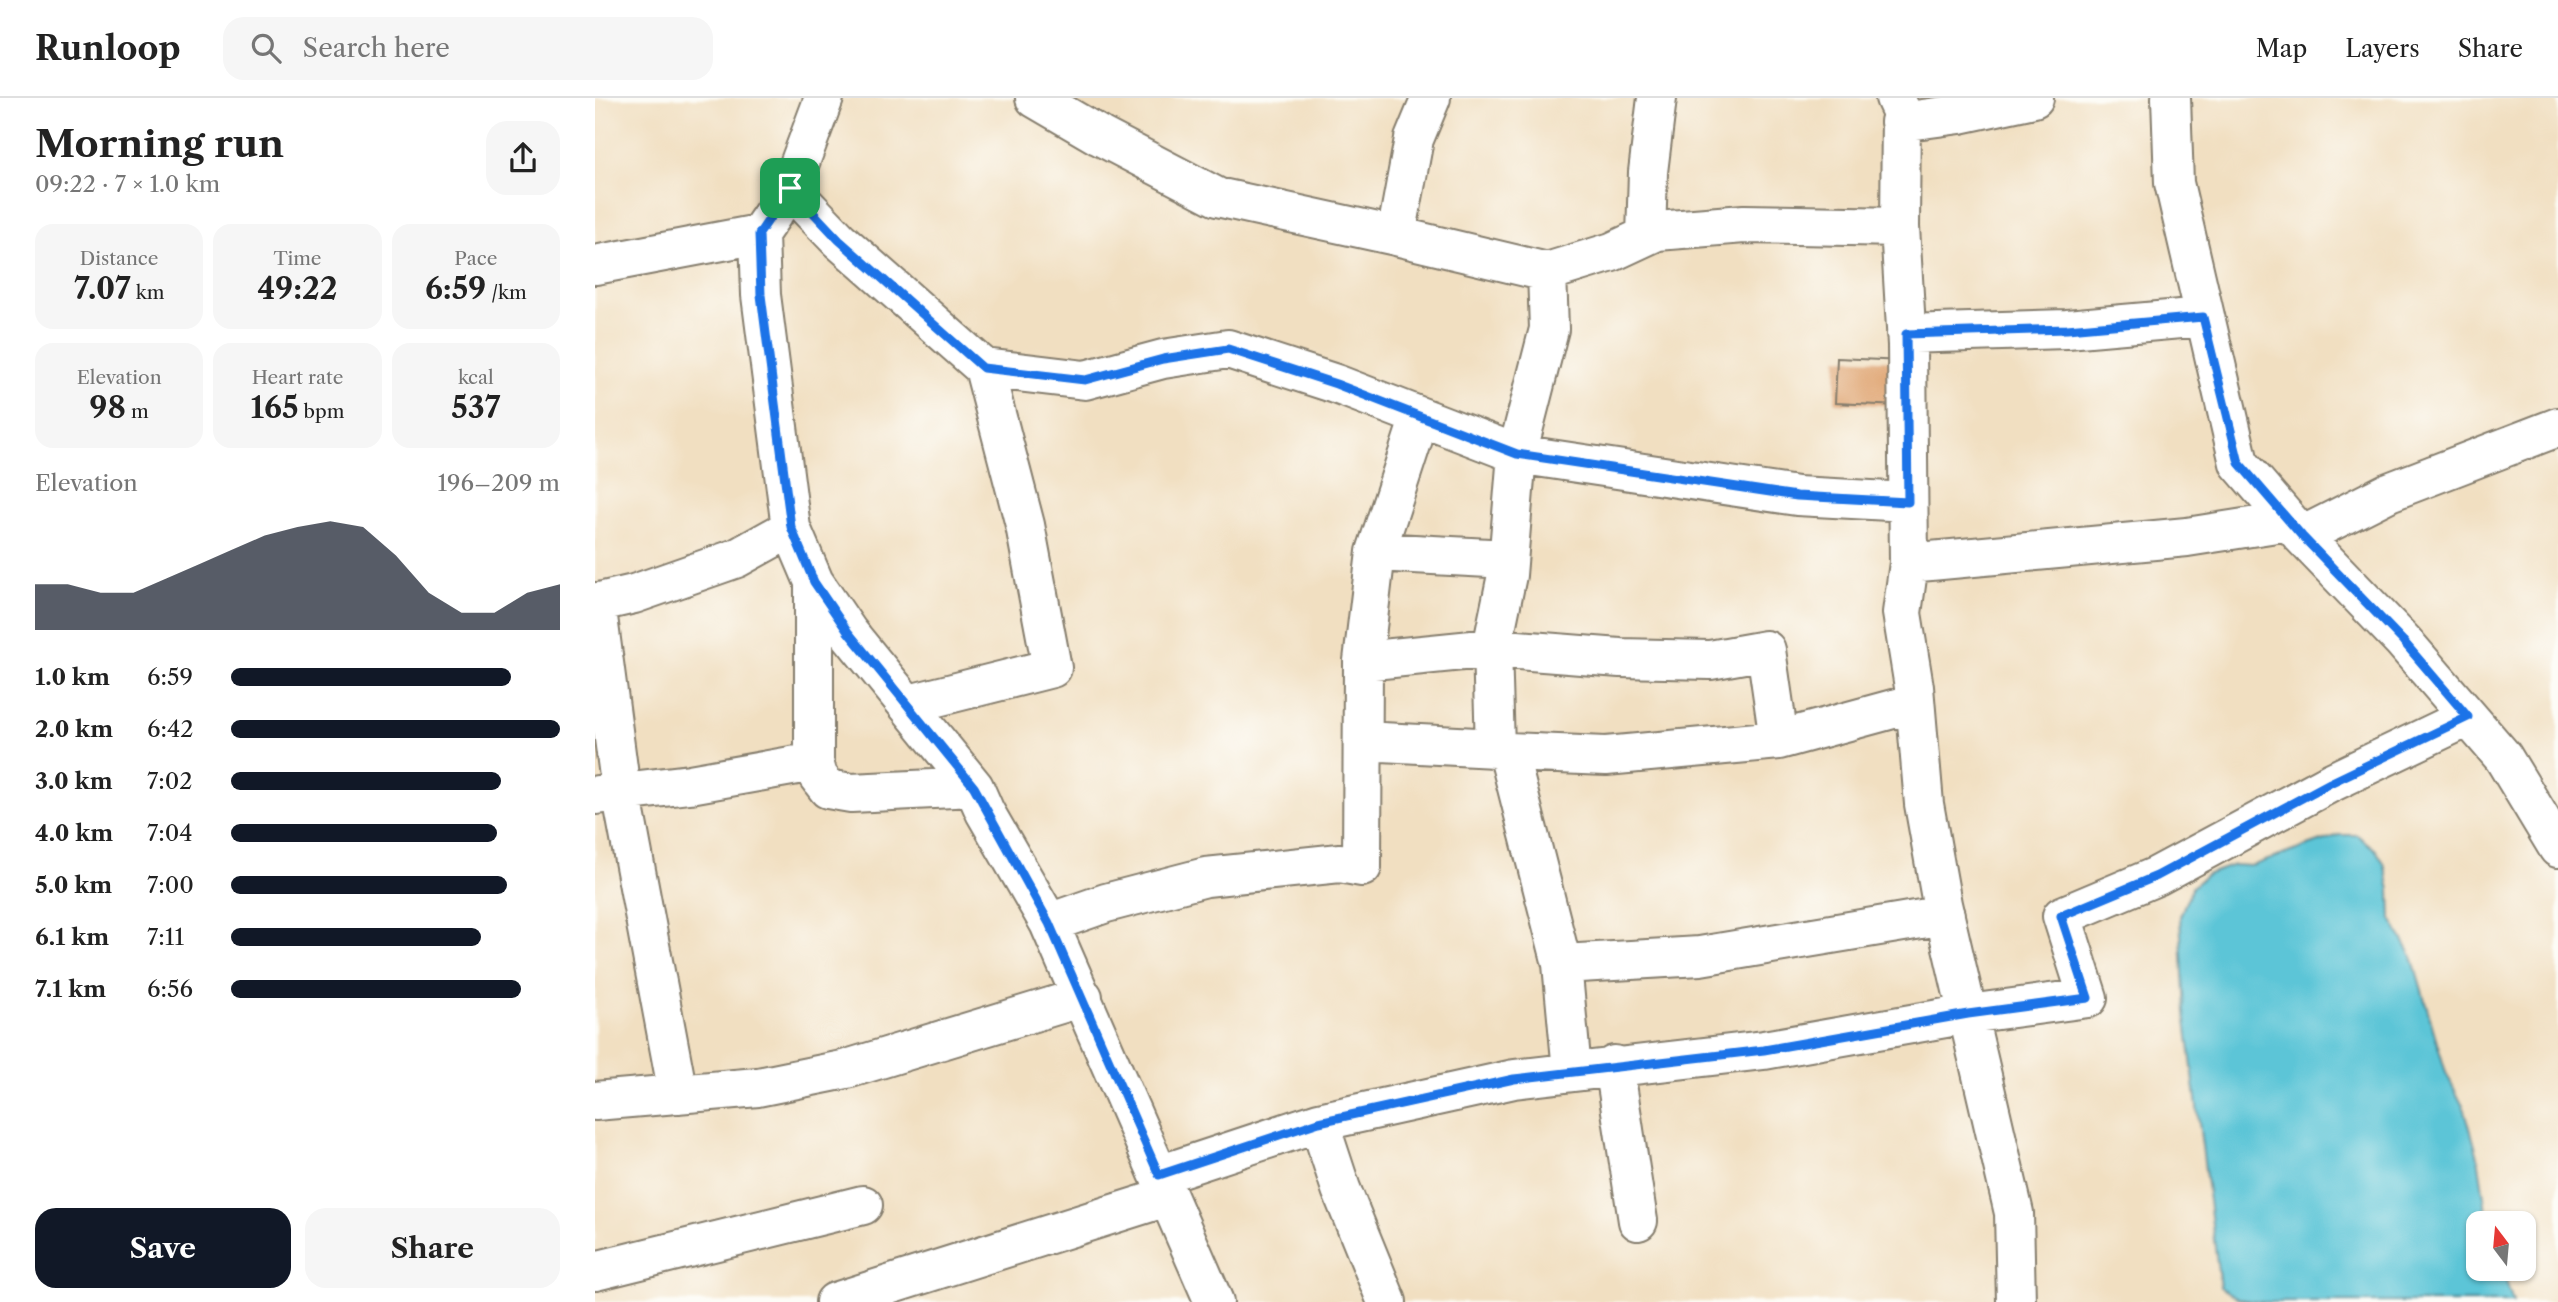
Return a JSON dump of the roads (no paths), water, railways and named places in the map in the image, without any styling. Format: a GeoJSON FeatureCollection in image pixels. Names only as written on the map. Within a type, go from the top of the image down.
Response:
{"type":"FeatureCollection","features":[{"type":"Feature","properties":{"kind":"street"},"geometry":{"type":"LineString","coordinates":[[824,98],[790,188],[759,234],[761,295],[791,527],[814,582],[848,632],[974,787],[1049,923],[1214,1302]]}},
{"type":"Feature","properties":{"kind":"street"},"geometry":{"type":"LineString","coordinates":[[1035,98],[1100,136],[1217,197],[1548,272],[1612,252],[1657,231],[1744,224],[1900,228]]}},
{"type":"Feature","properties":{"kind":"street"},"geometry":{"type":"LineString","coordinates":[[1397,236],[1414,139],[1431,98]]}},
{"type":"Feature","properties":{"kind":"street"},"geometry":{"type":"LineString","coordinates":[[1646,236],[1648,172],[1657,98]]}},
{"type":"Feature","properties":{"kind":"street"},"geometry":{"type":"LineString","coordinates":[[2016,1302],[2014,1213],[1945,915],[1924,804],[1915,703],[1902,613],[1909,563],[1906,334],[1900,228],[1898,110],[1959,114],[2034,98]]}},
{"type":"Feature","properties":{"kind":"street"},"geometry":{"type":"LineString","coordinates":[[2171,98],[2174,183],[2239,463],[2295,529],[2403,641],[2503,757],[2558,848]]}},
{"type":"Feature","properties":{"kind":"street"},"geometry":{"type":"LineString","coordinates":[[790,188],[839,240],[983,368],[1025,525],[1052,668],[909,704]]}},
{"type":"Feature","properties":{"kind":"street"},"geometry":{"type":"LineString","coordinates":[[595,265],[759,234]]}},
{"type":"Feature","properties":{"kind":"street"},"geometry":{"type":"LineString","coordinates":[[1548,272],[1549,329],[1517,454],[1508,559],[1492,648],[1501,750],[1562,964],[1572,1071]]}},
{"type":"Feature","properties":{"kind":"street"},"geometry":{"type":"LineString","coordinates":[[1906,334],[2067,329],[2203,317]]}},
{"type":"Feature","properties":{"kind":"street"},"geometry":{"type":"LineString","coordinates":[[983,368],[1085,380],[1163,359],[1228,349],[1336,384],[1517,454],[1797,496],[1908,502]]}},
{"type":"Feature","properties":{"kind":"street"},"geometry":{"type":"LineString","coordinates":[[1049,923],[1106,903],[1206,877],[1340,863],[1362,867],[1363,661],[1376,552],[1420,417]]}},
{"type":"Feature","properties":{"kind":"street"},"geometry":{"type":"LineString","coordinates":[[1909,563],[2295,529],[2558,427]]}},
{"type":"Feature","properties":{"kind":"street"},"geometry":{"type":"LineString","coordinates":[[678,1094],[608,793],[595,603],[634,594],[737,558],[791,527]]}},
{"type":"Feature","properties":{"kind":"street"},"geometry":{"type":"LineString","coordinates":[[1376,552],[1508,559]]}},
{"type":"Feature","properties":{"kind":"street"},"geometry":{"type":"LineString","coordinates":[[814,582],[814,762],[818,776],[828,789],[851,793],[974,787]]}},
{"type":"Feature","properties":{"kind":"street"},"geometry":{"type":"LineString","coordinates":[[1363,661],[1492,648],[1620,658],[1710,660],[1766,650],[1779,740]]}},
{"type":"Feature","properties":{"kind":"street"},"geometry":{"type":"LineString","coordinates":[[1363,741],[1606,756],[1779,740],[1915,703]]}},
{"type":"Feature","properties":{"kind":"street"},"geometry":{"type":"LineString","coordinates":[[835,1302],[1163,1186],[1319,1122],[1514,1079],[1614,1065],[1764,1050],[1968,1014],[2088,998],[2061,916],[2157,876],[2330,783],[2468,717]]}},
{"type":"Feature","properties":{"kind":"street"},"geometry":{"type":"LineString","coordinates":[[608,793],[690,784],[814,762]]}},
{"type":"Feature","properties":{"kind":"street"},"geometry":{"type":"LineString","coordinates":[[1562,964],[1700,956],[1945,915]]}},
{"type":"Feature","properties":{"kind":"street"},"geometry":{"type":"LineString","coordinates":[[595,1101],[758,1087],[847,1069],[1083,997]]}},
{"type":"Feature","properties":{"kind":"street"},"geometry":{"type":"LineString","coordinates":[[1614,1065],[1638,1221]]}},
{"type":"Feature","properties":{"kind":"street"},"geometry":{"type":"LineString","coordinates":[[1319,1122],[1341,1189],[1387,1302]]}},
{"type":"Feature","properties":{"kind":"street"},"geometry":{"type":"LineString","coordinates":[[595,1271],[863,1205]]}},
{"type":"Feature","properties":{"kind":"water"},"geometry":{"type":"Polygon","coordinates":[[[2339,835],[2357,835],[2376,850],[2384,863],[2390,890],[2391,919],[2412,956],[2446,1073],[2465,1110],[2478,1157],[2486,1211],[2466,1211],[2466,1281],[2506,1281],[2513,1302],[2262,1302],[2238,1299],[2220,1287],[2185,1013],[2180,916],[2192,887],[2206,875],[2234,865],[2251,866],[2339,835]]]}}]}
